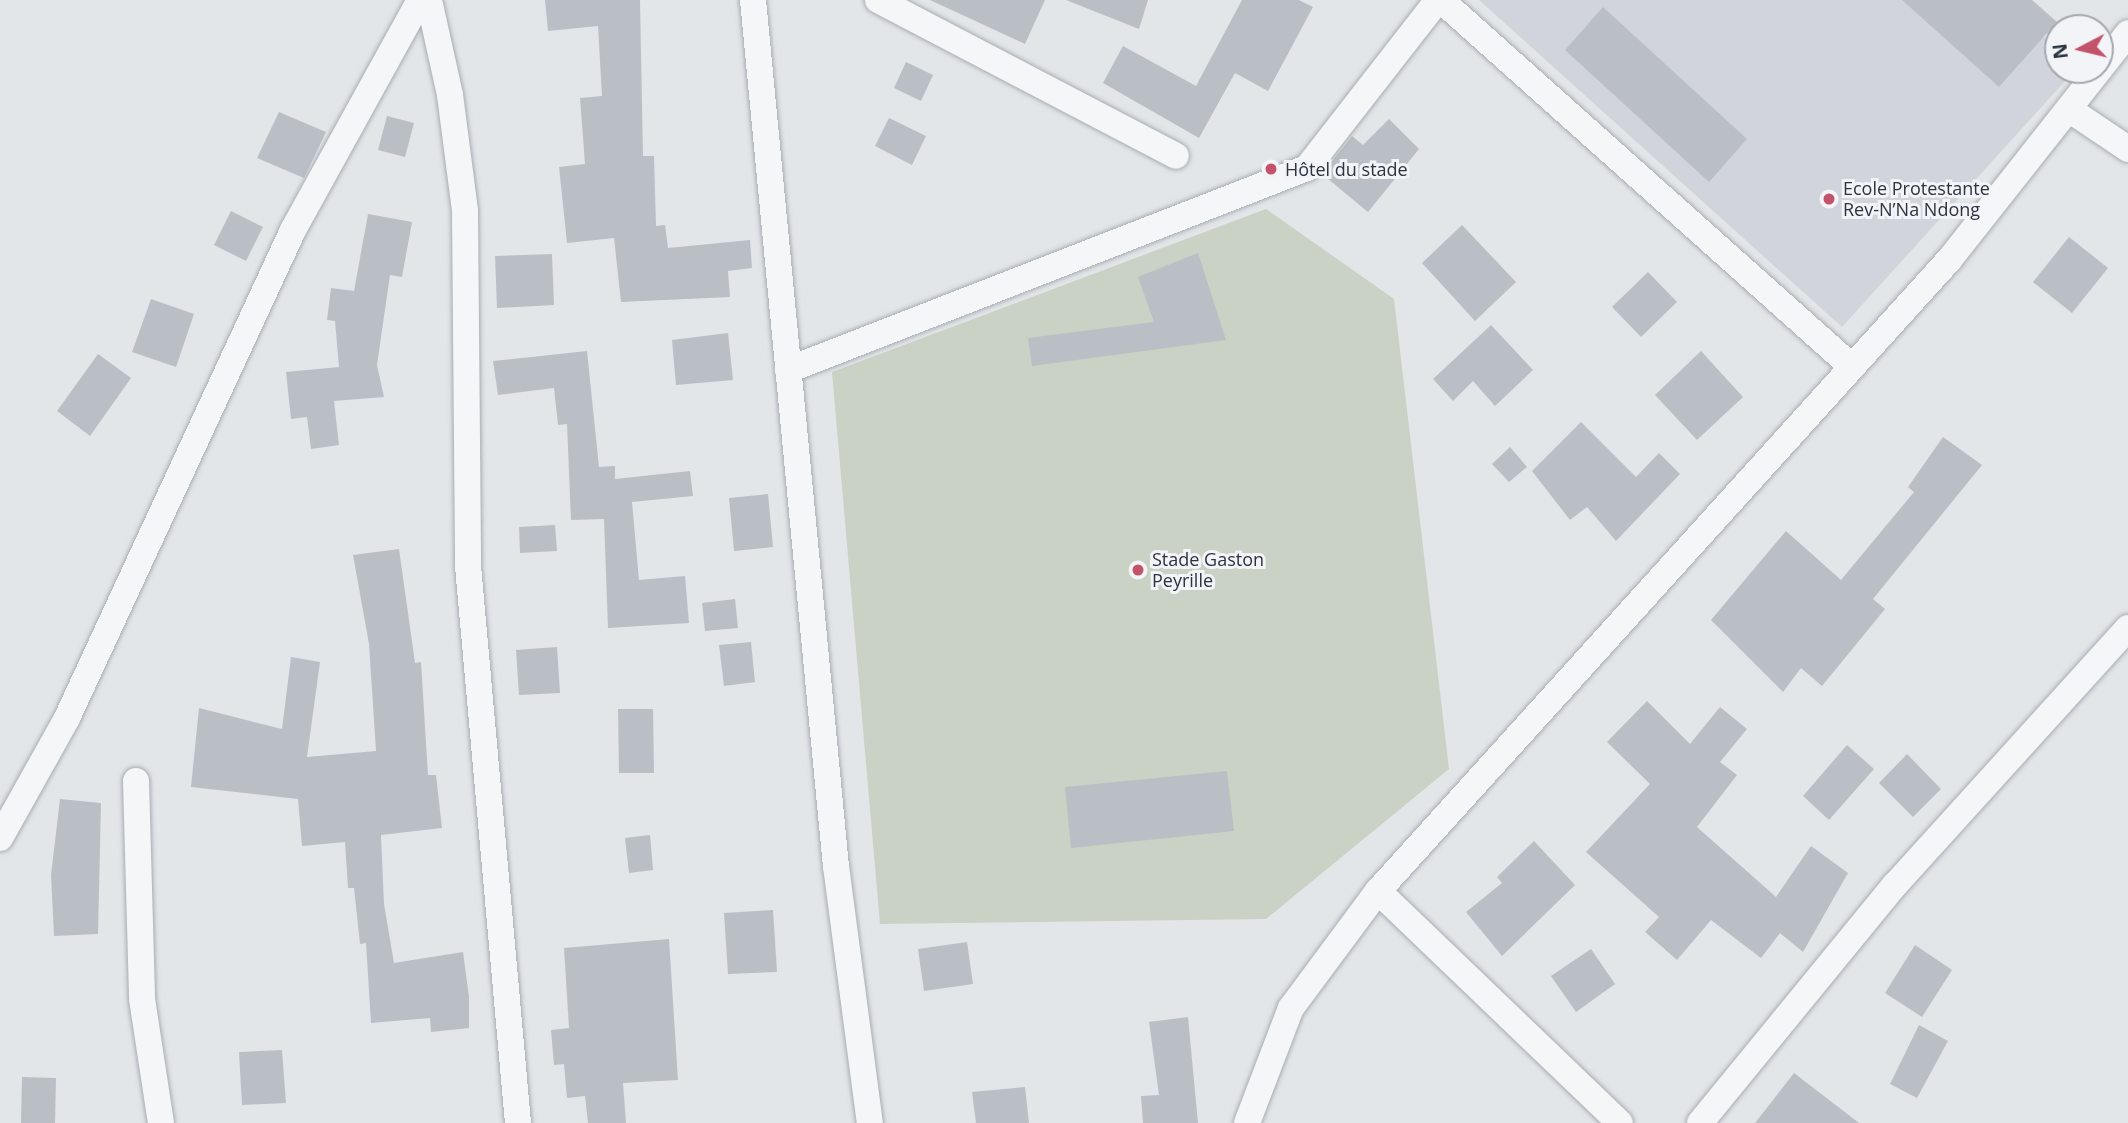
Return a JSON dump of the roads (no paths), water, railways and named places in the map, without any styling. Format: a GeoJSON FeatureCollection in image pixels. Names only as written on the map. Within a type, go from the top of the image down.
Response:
{"type":"FeatureCollection","features":[{"type":"Feature","properties":{"kind":"street"},"geometry":{"type":"LineString","coordinates":[[0,838],[67,718],[293,230],[420,0]]}},
{"type":"Feature","properties":{"kind":"street"},"geometry":{"type":"LineString","coordinates":[[429,0],[450,95],[465,211],[468,566],[518,1123]]}},
{"type":"Feature","properties":{"kind":"street"},"geometry":{"type":"LineString","coordinates":[[753,0],[836,866],[870,1123]]}},
{"type":"Feature","properties":{"kind":"street"},"geometry":{"type":"LineString","coordinates":[[878,0],[1176,156]]}},
{"type":"Feature","properties":{"kind":"street"},"geometry":{"type":"LineString","coordinates":[[788,370],[1307,169],[1439,0],[1851,366]]}},
{"type":"Feature","properties":{"kind":"street"},"geometry":{"type":"LineString","coordinates":[[1247,1123],[1291,1008],[1378,891],[1949,260],[2070,110],[2128,33]]}},
{"type":"Feature","properties":{"kind":"street"},"geometry":{"type":"LineString","coordinates":[[2070,110],[2128,149]]}},
{"type":"Feature","properties":{"kind":"street"},"geometry":{"type":"LineString","coordinates":[[1700,1123],[1895,885],[2128,628]]}},
{"type":"Feature","properties":{"kind":"street"},"geometry":{"type":"LineString","coordinates":[[136,781],[142,999],[161,1123]]}},
{"type":"Feature","properties":{"kind":"street"},"geometry":{"type":"LineString","coordinates":[[1378,891],[1620,1123]]}},
{"type":"Feature","properties":{"kind":"place","name":"Hôtel du stade"},"geometry":{"type":"Point","coordinates":[1271,169]}},
{"type":"Feature","properties":{"kind":"place","name":"Ecole Protestante Rev-N’Na Ndong"},"geometry":{"type":"Point","coordinates":[1829,199]}},
{"type":"Feature","properties":{"kind":"place","name":"Stade Gaston Peyrille"},"geometry":{"type":"Point","coordinates":[1138,570]}}]}
